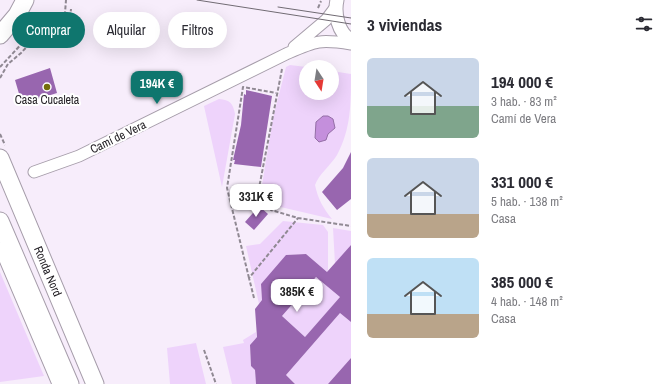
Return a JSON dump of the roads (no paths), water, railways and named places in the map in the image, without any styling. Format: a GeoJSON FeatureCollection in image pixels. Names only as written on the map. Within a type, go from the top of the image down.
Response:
{"type":"FeatureCollection","features":[{"type":"Feature","properties":{"kind":"main road"},"geometry":{"type":"LineString","coordinates":[[0,35],[17,15],[25,0]]}},
{"type":"Feature","properties":{"kind":"main road","name":"Ronda Nord"},"geometry":{"type":"LineString","coordinates":[[0,158],[95,384]]}},
{"type":"Feature","properties":{"kind":"main road","name":"Ronda Nord"},"geometry":{"type":"LineString","coordinates":[[0,221],[70,384]]}},
{"type":"Feature","properties":{"kind":"street"},"geometry":{"type":"LineString","coordinates":[[336,4],[341,30],[347,38],[351,40]]}},
{"type":"Feature","properties":{"kind":"street","name":"Camí de Vera"},"geometry":{"type":"LineString","coordinates":[[286,54],[326,20],[336,4]]}},
{"type":"Feature","properties":{"kind":"street","name":"Camí de Vera"},"geometry":{"type":"LineString","coordinates":[[34,172],[79,156],[315,41],[326,40],[351,44]]}},
{"type":"Feature","properties":{"kind":"street"},"geometry":{"type":"LineString","coordinates":[[0,248],[58,384]]}},
{"type":"Feature","properties":{"kind":"tram line"},"geometry":{"type":"LineString","coordinates":[[197,0],[351,24]]}},
{"type":"Feature","properties":{"kind":"tram line"},"geometry":{"type":"LineString","coordinates":[[278,7],[351,18]]}},
{"type":"Feature","properties":{"kind":"place","name":"Casa Cucaleta"},"geometry":{"type":"Point","coordinates":[47,87]}}]}
